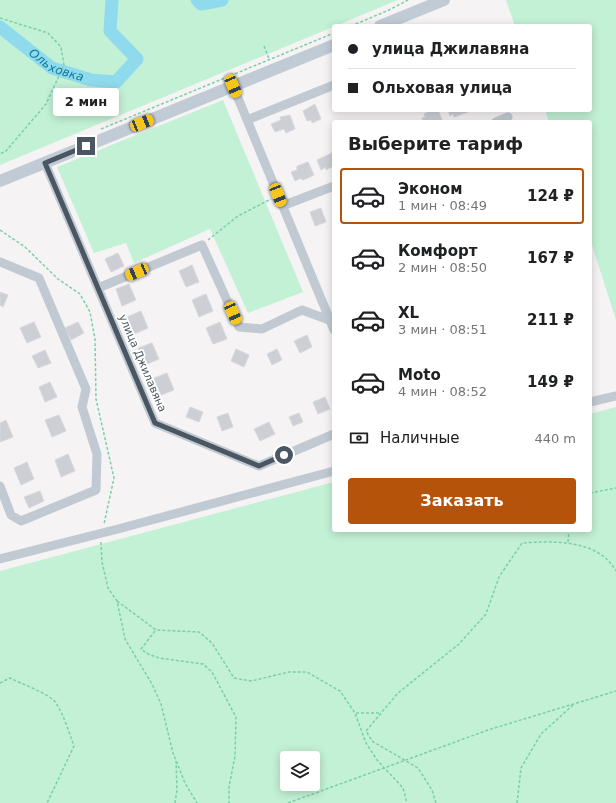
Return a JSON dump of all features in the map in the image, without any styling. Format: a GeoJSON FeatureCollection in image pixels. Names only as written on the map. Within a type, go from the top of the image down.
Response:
{"type":"FeatureCollection","features":[{"type":"Feature","properties":{"kind":"main road"},"geometry":{"type":"LineString","coordinates":[[385,24],[444,0]]}},
{"type":"Feature","properties":{"kind":"main road"},"geometry":{"type":"LineString","coordinates":[[0,181],[332,46]]}},
{"type":"Feature","properties":{"kind":"street"},"geometry":{"type":"LineString","coordinates":[[233,86],[332,326]]}},
{"type":"Feature","properties":{"kind":"street"},"geometry":{"type":"LineString","coordinates":[[247,120],[332,86]]}},
{"type":"Feature","properties":{"kind":"street","name":"улица Джилавяна"},"geometry":{"type":"LineString","coordinates":[[45,163],[155,423],[259,466],[332,435]]}},
{"type":"Feature","properties":{"kind":"street"},"geometry":{"type":"LineString","coordinates":[[282,206],[332,187]]}},
{"type":"Feature","properties":{"kind":"street"},"geometry":{"type":"LineString","coordinates":[[98,288],[202,245],[239,327],[262,329],[302,310],[332,326]]}},
{"type":"Feature","properties":{"kind":"street"},"geometry":{"type":"LineString","coordinates":[[0,262],[39,278],[86,389],[82,407],[97,454],[96,490],[21,521],[11,515],[0,486]]}},
{"type":"Feature","properties":{"kind":"street"},"geometry":{"type":"LineString","coordinates":[[592,402],[616,396]]}},
{"type":"Feature","properties":{"kind":"street"},"geometry":{"type":"LineString","coordinates":[[0,558],[101,533],[332,472]]}},
{"type":"Feature","properties":{"kind":"path"},"geometry":{"type":"LineString","coordinates":[[356,24],[408,0]]}},
{"type":"Feature","properties":{"kind":"path"},"geometry":{"type":"LineString","coordinates":[[0,18],[48,33],[61,46],[64,65],[46,104],[11,145],[0,154]]}},
{"type":"Feature","properties":{"kind":"path"},"geometry":{"type":"LineString","coordinates":[[95,131],[332,34]]}},
{"type":"Feature","properties":{"kind":"path"},"geometry":{"type":"LineString","coordinates":[[264,46],[270,59]]}},
{"type":"Feature","properties":{"kind":"path"},"geometry":{"type":"LineString","coordinates":[[202,245],[238,216],[278,195]]}},
{"type":"Feature","properties":{"kind":"path"},"geometry":{"type":"LineString","coordinates":[[0,230],[25,247],[58,279],[80,294],[90,312],[95,339],[96,399],[107,440],[114,478],[101,533],[102,562],[108,588],[116,601],[125,639],[152,684],[161,704],[175,759],[185,783],[197,803]]}},
{"type":"Feature","properties":{"kind":"path"},"geometry":{"type":"LineString","coordinates":[[592,493],[616,488]]}},
{"type":"Feature","properties":{"kind":"path"},"geometry":{"type":"LineString","coordinates":[[568,542],[569,532]]}},
{"type":"Feature","properties":{"kind":"path"},"geometry":{"type":"LineString","coordinates":[[436,803],[432,790],[418,768],[372,741],[366,731],[398,693],[459,644],[486,614],[499,577],[522,543],[568,542],[587,548],[610,561],[616,571]]}},
{"type":"Feature","properties":{"kind":"path"},"geometry":{"type":"LineString","coordinates":[[116,601],[156,630],[199,632],[212,643],[234,678],[251,681],[289,672],[307,672],[340,691],[355,713],[366,743],[384,767],[404,788],[407,803]]}},
{"type":"Feature","properties":{"kind":"path"},"geometry":{"type":"LineString","coordinates":[[156,630],[141,649],[148,654],[159,658],[203,664],[212,672],[236,716],[235,756],[229,787],[229,803]]}},
{"type":"Feature","properties":{"kind":"path"},"geometry":{"type":"LineString","coordinates":[[0,683],[10,678],[46,695],[56,702],[65,722],[74,746],[47,803]]}},
{"type":"Feature","properties":{"kind":"path"},"geometry":{"type":"LineString","coordinates":[[288,803],[488,730],[616,691]]}},
{"type":"Feature","properties":{"kind":"path"},"geometry":{"type":"LineString","coordinates":[[517,803],[522,768],[541,734],[575,704]]}},
{"type":"Feature","properties":{"kind":"path"},"geometry":{"type":"LineString","coordinates":[[355,713],[380,713]]}},
{"type":"Feature","properties":{"kind":"path"},"geometry":{"type":"LineString","coordinates":[[175,759],[177,790],[175,803]]}},
{"type":"Feature","properties":{"kind":"green space"},"geometry":{"type":"Polygon","coordinates":[[[0,0],[398,0],[340,24],[332,24],[332,27],[0,165],[0,0]]]}},
{"type":"Feature","properties":{"kind":"green space"},"geometry":{"type":"Polygon","coordinates":[[[506,0],[616,0],[616,320],[592,245],[592,120],[548,120],[546,112],[592,112],[592,24],[514,24],[506,0]]]}},
{"type":"Feature","properties":{"kind":"green space"},"geometry":{"type":"Polygon","coordinates":[[[223,100],[303,292],[248,313],[210,229],[134,263],[126,243],[94,253],[57,167],[223,100]]]}},
{"type":"Feature","properties":{"kind":"green space"},"geometry":{"type":"Polygon","coordinates":[[[616,407],[616,803],[0,803],[0,571],[332,483],[332,532],[592,532],[592,413],[616,407]]]}},
{"type":"Feature","properties":{"kind":"building"},"geometry":{"type":"Polygon","coordinates":[[[315,104],[321,119],[312,123],[311,120],[307,121],[303,111],[315,104]]]}},
{"type":"Feature","properties":{"kind":"building"},"geometry":{"type":"Polygon","coordinates":[[[428,112],[439,112],[442,120],[422,120],[422,118],[425,117],[424,114],[428,112]]]}},
{"type":"Feature","properties":{"kind":"building"},"geometry":{"type":"Polygon","coordinates":[[[449,112],[468,112],[454,117],[453,114],[450,116],[449,112]]]}},
{"type":"Feature","properties":{"kind":"building"},"geometry":{"type":"Polygon","coordinates":[[[290,115],[295,129],[286,133],[284,129],[275,132],[271,124],[281,120],[280,117],[290,115]]]}},
{"type":"Feature","properties":{"kind":"building"},"geometry":{"type":"Polygon","coordinates":[[[332,153],[332,167],[326,170],[326,167],[321,170],[317,160],[332,153]]]}},
{"type":"Feature","properties":{"kind":"building"},"geometry":{"type":"Polygon","coordinates":[[[308,162],[314,175],[295,181],[291,172],[297,170],[297,166],[308,162]]]}},
{"type":"Feature","properties":{"kind":"building"},"geometry":{"type":"Polygon","coordinates":[[[321,208],[326,222],[315,226],[310,212],[321,208]]]}},
{"type":"Feature","properties":{"kind":"building"},"geometry":{"type":"Polygon","coordinates":[[[118,253],[124,266],[111,272],[105,259],[118,253]]]}},
{"type":"Feature","properties":{"kind":"building"},"geometry":{"type":"Polygon","coordinates":[[[192,265],[199,282],[186,287],[179,271],[192,265]]]}},
{"type":"Feature","properties":{"kind":"building"},"geometry":{"type":"Polygon","coordinates":[[[129,284],[136,300],[122,306],[116,289],[129,284]]]}},
{"type":"Feature","properties":{"kind":"building"},"geometry":{"type":"Polygon","coordinates":[[[0,292],[8,295],[3,307],[0,305],[0,292]]]}},
{"type":"Feature","properties":{"kind":"building"},"geometry":{"type":"Polygon","coordinates":[[[206,294],[213,311],[199,317],[192,300],[206,294]]]}},
{"type":"Feature","properties":{"kind":"building"},"geometry":{"type":"Polygon","coordinates":[[[141,311],[148,328],[134,334],[127,317],[141,311]]]}},
{"type":"Feature","properties":{"kind":"building"},"geometry":{"type":"Polygon","coordinates":[[[34,322],[41,337],[27,343],[20,328],[34,322]]]}},
{"type":"Feature","properties":{"kind":"building"},"geometry":{"type":"Polygon","coordinates":[[[78,322],[84,333],[71,340],[65,328],[78,322]]]}},
{"type":"Feature","properties":{"kind":"building"},"geometry":{"type":"Polygon","coordinates":[[[220,322],[227,339],[213,344],[206,328],[220,322]]]}},
{"type":"Feature","properties":{"kind":"building"},"geometry":{"type":"Polygon","coordinates":[[[307,335],[312,347],[300,353],[294,341],[307,335]]]}},
{"type":"Feature","properties":{"kind":"building"},"geometry":{"type":"Polygon","coordinates":[[[152,343],[159,359],[145,365],[138,348],[152,343]]]}},
{"type":"Feature","properties":{"kind":"building"},"geometry":{"type":"Polygon","coordinates":[[[236,349],[249,355],[244,367],[231,361],[236,349]]]}},
{"type":"Feature","properties":{"kind":"building"},"geometry":{"type":"Polygon","coordinates":[[[277,349],[282,360],[272,365],[267,354],[277,349]]]}},
{"type":"Feature","properties":{"kind":"building"},"geometry":{"type":"Polygon","coordinates":[[[45,350],[51,363],[38,368],[32,356],[45,350]]]}},
{"type":"Feature","properties":{"kind":"building"},"geometry":{"type":"Polygon","coordinates":[[[167,373],[174,390],[161,395],[154,378],[167,373]]]}},
{"type":"Feature","properties":{"kind":"building"},"geometry":{"type":"Polygon","coordinates":[[[50,382],[57,397],[45,402],[39,387],[50,382]]]}},
{"type":"Feature","properties":{"kind":"building"},"geometry":{"type":"Polygon","coordinates":[[[325,397],[330,409],[318,414],[313,402],[325,397]]]}},
{"type":"Feature","properties":{"kind":"building"},"geometry":{"type":"Polygon","coordinates":[[[190,407],[203,412],[199,422],[186,417],[190,407]]]}},
{"type":"Feature","properties":{"kind":"building"},"geometry":{"type":"Polygon","coordinates":[[[228,413],[233,427],[222,431],[217,417],[228,413]]]}},
{"type":"Feature","properties":{"kind":"building"},"geometry":{"type":"Polygon","coordinates":[[[299,413],[303,422],[293,426],[289,417],[299,413]]]}},
{"type":"Feature","properties":{"kind":"building"},"geometry":{"type":"Polygon","coordinates":[[[59,415],[66,431],[52,437],[45,420],[59,415]]]}},
{"type":"Feature","properties":{"kind":"building"},"geometry":{"type":"Polygon","coordinates":[[[6,420],[13,437],[0,442],[0,423],[6,420]]]}},
{"type":"Feature","properties":{"kind":"building"},"geometry":{"type":"Polygon","coordinates":[[[269,422],[275,434],[260,441],[254,429],[269,422]]]}},
{"type":"Feature","properties":{"kind":"building"},"geometry":{"type":"Polygon","coordinates":[[[68,454],[75,471],[61,477],[55,460],[68,454]]]}},
{"type":"Feature","properties":{"kind":"building"},"geometry":{"type":"Polygon","coordinates":[[[27,462],[34,479],[21,485],[14,468],[27,462]]]}},
{"type":"Feature","properties":{"kind":"building"},"geometry":{"type":"Polygon","coordinates":[[[40,491],[44,501],[29,508],[24,497],[40,491]]]}},
{"type":"Feature","properties":{"kind":"waterway","name":"Ольховка"},"geometry":{"type":"LineString","coordinates":[[0,27],[52,68],[91,80],[116,82],[137,59],[110,31],[112,0]]}},
{"type":"Feature","properties":{"kind":"waterway","name":"Ольховка"},"geometry":{"type":"LineString","coordinates":[[197,0],[201,4],[222,0]]}},
{"type":"Feature","properties":{"kind":"route"},"geometry":{"type":"LineString","coordinates":[[86,146],[45,163],[155,423],[259,466],[284,455]]}}]}
